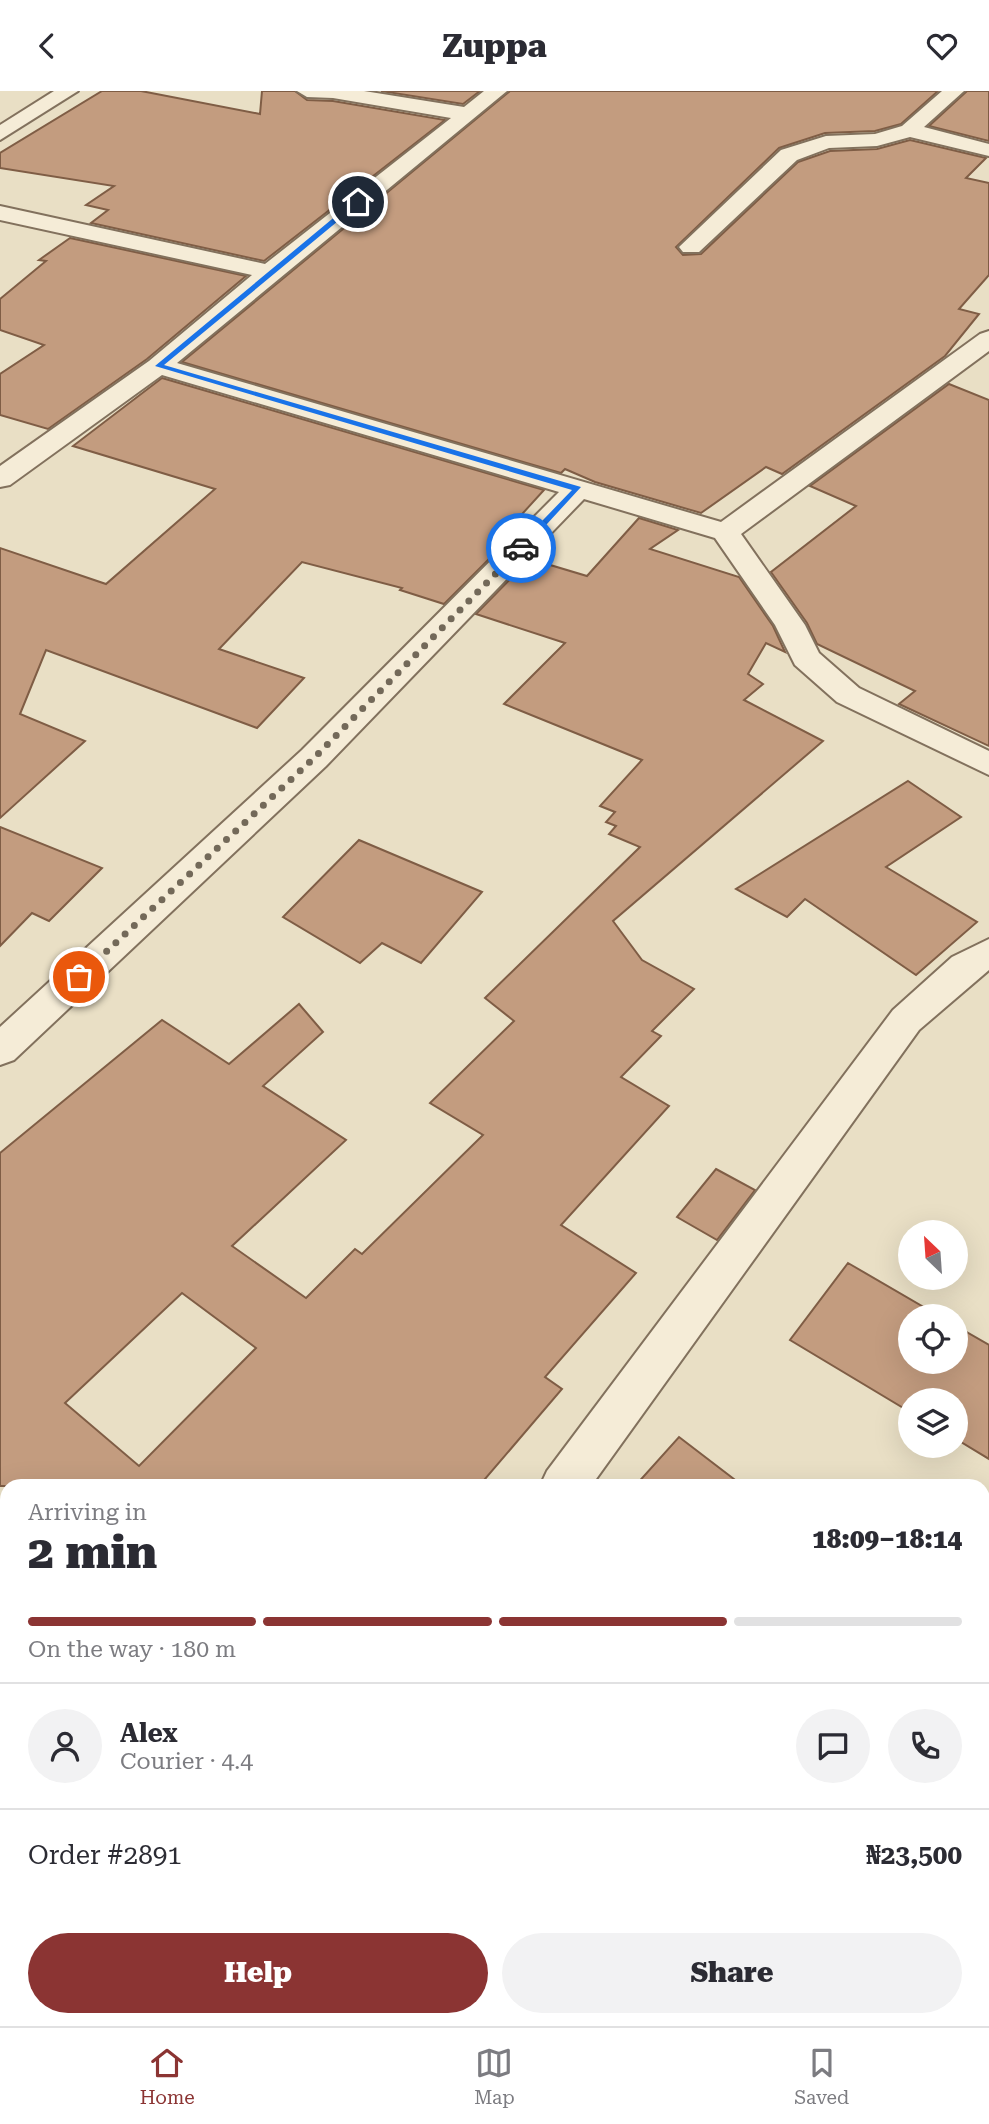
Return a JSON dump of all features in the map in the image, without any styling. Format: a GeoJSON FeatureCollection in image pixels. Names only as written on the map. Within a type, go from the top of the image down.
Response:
{"type":"FeatureCollection","features":[{"type":"Feature","properties":{"kind":"street"},"geometry":{"type":"LineString","coordinates":[[0,134],[68,91]]}},
{"type":"Feature","properties":{"kind":"street"},"geometry":{"type":"LineString","coordinates":[[307,91],[333,92],[467,114]]}},
{"type":"Feature","properties":{"kind":"street"},"geometry":{"type":"LineString","coordinates":[[0,479],[159,366],[270,272],[497,91]]}},
{"type":"Feature","properties":{"kind":"street"},"geometry":{"type":"LineString","coordinates":[[691,247],[789,155],[826,142],[877,140],[909,130],[954,91]]}},
{"type":"Feature","properties":{"kind":"street"},"geometry":{"type":"LineString","coordinates":[[909,130],[989,150]]}},
{"type":"Feature","properties":{"kind":"street"},"geometry":{"type":"LineString","coordinates":[[0,213],[270,272]]}},
{"type":"Feature","properties":{"kind":"street"},"geometry":{"type":"LineString","coordinates":[[725,532],[989,339]]}},
{"type":"Feature","properties":{"kind":"street"},"geometry":{"type":"LineString","coordinates":[[159,366],[725,532],[790,625],[806,658],[848,695],[989,764]]}},
{"type":"Feature","properties":{"kind":"street"},"geometry":{"type":"LineString","coordinates":[[0,1050],[314,758],[578,489]]}},
{"type":"Feature","properties":{"kind":"street"},"geometry":{"type":"LineString","coordinates":[[568,1479],[906,1020],[965,967],[989,952]]}},
{"type":"Feature","properties":{"kind":"building"},"geometry":{"type":"Polygon","coordinates":[[[102,91],[141,91],[260,114],[262,91],[295,91],[307,100],[333,101],[445,120],[264,261],[91,223],[108,210],[86,205],[114,186],[0,168],[0,153],[102,91]]]}},
{"type":"Feature","properties":{"kind":"building"},"geometry":{"type":"Polygon","coordinates":[[[381,91],[480,91],[463,104],[381,91]]]}},
{"type":"Feature","properties":{"kind":"building"},"geometry":{"type":"Polygon","coordinates":[[[510,91],[938,91],[901,124],[875,131],[825,133],[779,148],[676,247],[683,255],[701,254],[798,162],[830,151],[877,149],[910,140],[986,158],[966,178],[989,183],[989,275],[959,309],[979,314],[945,356],[782,474],[766,467],[701,513],[595,482],[565,469],[561,473],[182,362],[510,91]]]}},
{"type":"Feature","properties":{"kind":"building"},"geometry":{"type":"Polygon","coordinates":[[[967,91],[989,91],[989,141],[929,126],[967,91]]]}},
{"type":"Feature","properties":{"kind":"building"},"geometry":{"type":"Polygon","coordinates":[[[70,238],[246,276],[147,359],[48,429],[0,415],[0,374],[44,345],[0,330],[0,299],[46,261],[39,260],[70,238]]]}},
{"type":"Feature","properties":{"kind":"building"},"geometry":{"type":"Polygon","coordinates":[[[162,378],[544,490],[492,547],[499,549],[444,604],[400,590],[402,588],[302,562],[219,649],[304,678],[257,728],[46,650],[20,714],[85,741],[0,818],[0,548],[106,584],[215,489],[73,446],[162,378]]]}},
{"type":"Feature","properties":{"kind":"building"},"geometry":{"type":"Polygon","coordinates":[[[949,384],[989,400],[989,746],[899,704],[915,691],[817,644],[807,623],[771,572],[856,506],[810,486],[949,384]]]}},
{"type":"Feature","properties":{"kind":"building"},"geometry":{"type":"Polygon","coordinates":[[[639,518],[678,530],[650,549],[739,577],[773,626],[785,652],[766,643],[748,674],[763,684],[744,700],[823,741],[613,921],[642,960],[694,989],[652,1031],[661,1036],[621,1077],[669,1106],[561,1225],[636,1273],[545,1377],[562,1389],[485,1479],[0,1479],[0,1153],[162,1020],[229,1064],[299,1004],[323,1032],[263,1086],[346,1140],[232,1246],[306,1298],[355,1249],[362,1254],[483,1135],[430,1103],[514,1021],[485,998],[640,847],[609,834],[616,826],[606,822],[615,812],[600,806],[642,760],[504,704],[565,643],[476,614],[530,559],[587,576],[639,518]],[[182,1293],[65,1403],[139,1466],[256,1348],[182,1293]]]}},
{"type":"Feature","properties":{"kind":"building"},"geometry":{"type":"Polygon","coordinates":[[[908,781],[961,817],[886,867],[977,922],[916,975],[805,899],[787,917],[736,889],[908,781]]]}},
{"type":"Feature","properties":{"kind":"building"},"geometry":{"type":"Polygon","coordinates":[[[0,827],[102,868],[49,921],[32,913],[0,946],[0,827]]]}},
{"type":"Feature","properties":{"kind":"building"},"geometry":{"type":"Polygon","coordinates":[[[359,840],[482,892],[421,963],[382,943],[360,963],[283,917],[359,840]]]}},
{"type":"Feature","properties":{"kind":"building"},"geometry":{"type":"Polygon","coordinates":[[[716,1169],[755,1190],[717,1240],[677,1217],[716,1169]]]}},
{"type":"Feature","properties":{"kind":"building"},"geometry":{"type":"Polygon","coordinates":[[[848,1263],[918,1304],[898,1304],[898,1374],[968,1374],[968,1333],[989,1345],[989,1459],[968,1446],[968,1388],[898,1388],[898,1405],[790,1340],[848,1263]]]}},
{"type":"Feature","properties":{"kind":"building"},"geometry":{"type":"Polygon","coordinates":[[[679,1437],[734,1479],[641,1479],[679,1437]]]}},
{"type":"Feature","properties":{"kind":"way so far"},"geometry":{"type":"LineString","coordinates":[[79,977],[314,758],[521,548]]}},
{"type":"Feature","properties":{"kind":"route"},"geometry":{"type":"LineString","coordinates":[[358,202],[159,366],[578,489],[521,548]]}}]}
